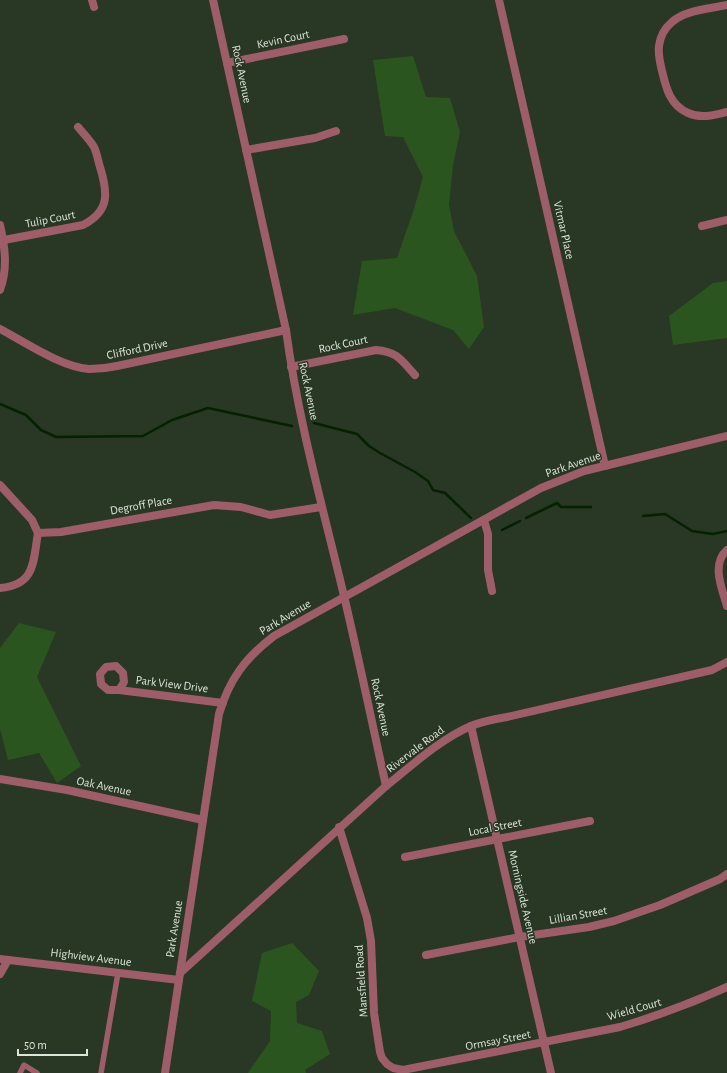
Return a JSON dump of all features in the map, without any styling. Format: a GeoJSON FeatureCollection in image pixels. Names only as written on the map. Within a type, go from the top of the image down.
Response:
{"type":"FeatureCollection","features":[{"type":"Feature","properties":{"kind":"street","name":"Rock Avenue"},"geometry":{"type":"LineString","coordinates":[[213,0],[286,330],[291,367],[321,507],[344,597],[386,786]]}},
{"type":"Feature","properties":{"kind":"street","name":"Vitmar Place"},"geometry":{"type":"LineString","coordinates":[[499,0],[605,466]]}},
{"type":"Feature","properties":{"kind":"street"},"geometry":{"type":"LineString","coordinates":[[727,5],[688,13],[680,16],[672,22],[666,28],[661,37],[659,56],[668,94],[680,109],[688,114],[698,116],[707,116],[727,112]]}},
{"type":"Feature","properties":{"kind":"street","name":"Kevin Court"},"geometry":{"type":"LineString","coordinates":[[227,63],[344,39]]}},
{"type":"Feature","properties":{"kind":"street","name":"Tulip Court"},"geometry":{"type":"LineString","coordinates":[[4,240],[83,225],[91,221],[100,211],[105,200],[105,183],[94,147],[78,128]]}},
{"type":"Feature","properties":{"kind":"street"},"geometry":{"type":"LineString","coordinates":[[246,150],[315,138],[336,131]]}},
{"type":"Feature","properties":{"kind":"street"},"geometry":{"type":"LineString","coordinates":[[702,226],[727,220]]}},
{"type":"Feature","properties":{"kind":"street"},"geometry":{"type":"LineString","coordinates":[[0,225],[4,240],[6,258],[5,271],[0,290]]}},
{"type":"Feature","properties":{"kind":"street","name":"Clifford Drive"},"geometry":{"type":"LineString","coordinates":[[0,328],[61,361],[88,369],[117,366],[286,330]]}},
{"type":"Feature","properties":{"kind":"street","name":"Rock Court"},"geometry":{"type":"LineString","coordinates":[[291,367],[376,350],[395,354],[415,375]]}},
{"type":"Feature","properties":{"kind":"street","name":"Park Avenue"},"geometry":{"type":"LineString","coordinates":[[165,1073],[219,714],[229,687],[238,671],[249,658],[274,636],[541,488],[564,478],[605,466],[727,436]]}},
{"type":"Feature","properties":{"kind":"street"},"geometry":{"type":"LineString","coordinates":[[0,484],[32,520],[38,533],[32,570],[28,576],[14,585],[0,588]]}},
{"type":"Feature","properties":{"kind":"street","name":"Degroff Place"},"geometry":{"type":"LineString","coordinates":[[38,533],[61,532],[214,505],[241,508],[270,515],[321,507]]}},
{"type":"Feature","properties":{"kind":"street"},"geometry":{"type":"LineString","coordinates":[[484,520],[488,534],[488,570],[492,591]]}},
{"type":"Feature","properties":{"kind":"street"},"geometry":{"type":"LineString","coordinates":[[727,550],[719,561],[720,584],[727,606]]}},
{"type":"Feature","properties":{"kind":"street","name":"Rivervale Road"},"geometry":{"type":"LineString","coordinates":[[179,976],[339,827],[386,786],[453,735],[485,721],[515,716],[712,670],[727,662]]}},
{"type":"Feature","properties":{"kind":"street","name":"Park View Drive"},"geometry":{"type":"LineString","coordinates":[[119,690],[222,703]]}},
{"type":"Feature","properties":{"kind":"street","name":"Morningside Avenue"},"geometry":{"type":"LineString","coordinates":[[471,726],[551,1073]]}},
{"type":"Feature","properties":{"kind":"street","name":"Oak Avenue"},"geometry":{"type":"LineString","coordinates":[[0,779],[67,790],[203,820]]}},
{"type":"Feature","properties":{"kind":"street","name":"Local Street"},"geometry":{"type":"LineString","coordinates":[[405,857],[590,821]]}},
{"type":"Feature","properties":{"kind":"street","name":"Mansfield Road"},"geometry":{"type":"LineString","coordinates":[[339,827],[367,918],[371,941],[374,1013],[382,1058],[393,1068],[402,1070],[456,1060]]}},
{"type":"Feature","properties":{"kind":"street","name":"Lillian Street"},"geometry":{"type":"LineString","coordinates":[[426,954],[520,937],[589,927],[614,921],[660,905],[720,879],[727,874]]}},
{"type":"Feature","properties":{"kind":"street"},"geometry":{"type":"LineString","coordinates":[[0,974],[4,959]]}},
{"type":"Feature","properties":{"kind":"street","name":"Highview Avenue"},"geometry":{"type":"LineString","coordinates":[[4,959],[118,973],[179,976]]}},
{"type":"Feature","properties":{"kind":"street","name":"Wield Court"},"geometry":{"type":"LineString","coordinates":[[544,1043],[620,1027],[651,1018],[727,987]]}},
{"type":"Feature","properties":{"kind":"street","name":"Ormsay Street"},"geometry":{"type":"LineString","coordinates":[[456,1060],[544,1043]]}},
{"type":"Feature","properties":{"kind":"lane"},"geometry":{"type":"LineString","coordinates":[[101,1073],[118,973]]}},
{"type":"Feature","properties":{"kind":"lane"},"geometry":{"type":"LineString","coordinates":[[20,1073],[24,1065],[37,1073]]}},
{"type":"Feature","properties":{"kind":"green space"},"geometry":{"type":"Polygon","coordinates":[[[413,56],[426,97],[450,98],[460,132],[453,165],[449,205],[454,231],[477,276],[484,327],[469,349],[453,330],[395,308],[353,315],[362,261],[397,258],[414,209],[423,177],[403,137],[385,136],[373,60],[413,56]]]}},
{"type":"Feature","properties":{"kind":"green space"},"geometry":{"type":"Polygon","coordinates":[[[727,281],[727,338],[673,345],[669,316],[713,283],[727,281]]]}},
{"type":"Feature","properties":{"kind":"green space"},"geometry":{"type":"Polygon","coordinates":[[[19,623],[56,632],[37,677],[81,766],[57,783],[39,753],[8,760],[0,729],[0,648],[19,623]]]}},
{"type":"Feature","properties":{"kind":"green space"},"geometry":{"type":"Polygon","coordinates":[[[292,943],[319,971],[309,995],[296,1002],[297,1023],[322,1031],[330,1054],[305,1070],[306,1073],[248,1073],[270,1041],[271,1011],[252,1001],[262,953],[292,943]]]}},
{"type":"Feature","properties":{"kind":"waterway"},"geometry":{"type":"LineString","coordinates":[[0,404],[26,415],[41,430],[56,437],[143,436],[172,420],[208,408],[292,426]]}},
{"type":"Feature","properties":{"kind":"waterway"},"geometry":{"type":"LineString","coordinates":[[314,423],[357,434],[369,446],[428,481],[433,490],[445,493],[471,518]]}},
{"type":"Feature","properties":{"kind":"waterway"},"geometry":{"type":"LineString","coordinates":[[526,518],[557,503],[561,507],[591,507]]}},
{"type":"Feature","properties":{"kind":"waterway"},"geometry":{"type":"LineString","coordinates":[[643,516],[665,514],[692,531],[713,534],[727,531]]}},
{"type":"Feature","properties":{"kind":"waterway"},"geometry":{"type":"LineString","coordinates":[[502,530],[520,521]]}}]}
